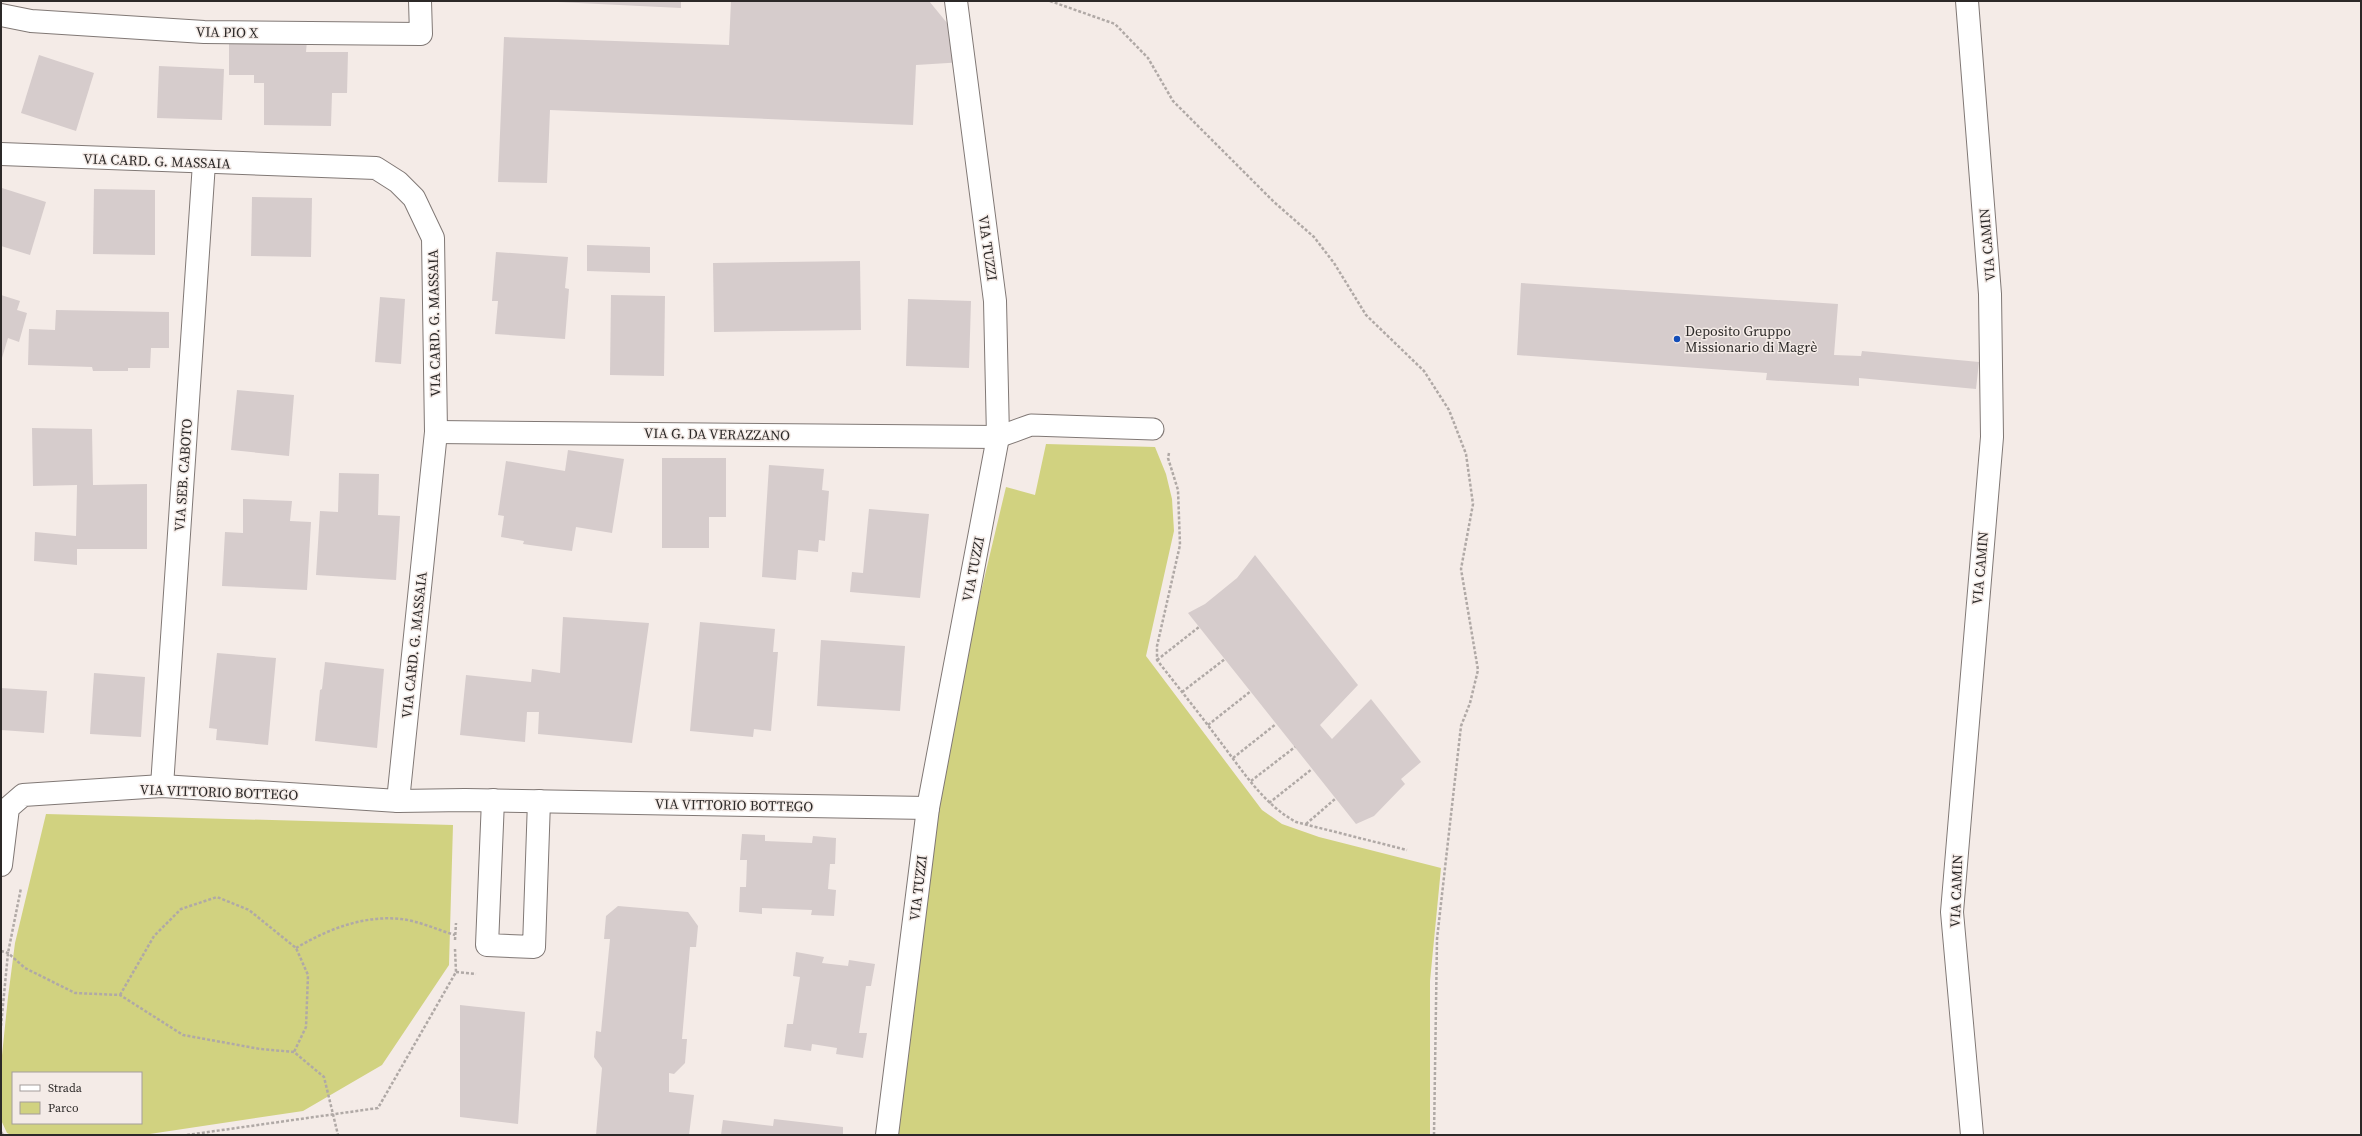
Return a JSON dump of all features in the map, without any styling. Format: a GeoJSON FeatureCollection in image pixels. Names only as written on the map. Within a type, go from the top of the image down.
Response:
{"type":"FeatureCollection","features":[{"type":"Feature","properties":{"kind":"street","name":"VIA PIO X"},"geometry":{"type":"LineString","coordinates":[[1,15],[31,21],[204,32],[421,34],[420,1]]}},
{"type":"Feature","properties":{"kind":"street","name":"VIA TUZZI"},"geometry":{"type":"LineString","coordinates":[[887,1135],[928,808],[998,437],[995,301],[956,1]]}},
{"type":"Feature","properties":{"kind":"street","name":"VIA CAMIN"},"geometry":{"type":"LineString","coordinates":[[1967,1],[1990,294],[1992,437],[1952,912],[1972,1135]]}},
{"type":"Feature","properties":{"kind":"street","name":"VIA CARD. G. MASSAIA"},"geometry":{"type":"LineString","coordinates":[[1,154],[204,163],[376,168],[398,182],[414,198],[433,238],[436,432],[398,801]]}},
{"type":"Feature","properties":{"kind":"street","name":"VIA SEB. CABOTO"},"geometry":{"type":"LineString","coordinates":[[162,786],[204,163]]}},
{"type":"Feature","properties":{"kind":"street","name":"VIA G. DA VERAZZANO"},"geometry":{"type":"LineString","coordinates":[[436,432],[998,437]]}},
{"type":"Feature","properties":{"kind":"street","name":"VIA VITTORIO BOTTEGO"},"geometry":{"type":"LineString","coordinates":[[1,865],[8,808],[23,795],[162,786],[398,801],[493,800],[928,808]]}},
{"type":"Feature","properties":{"kind":"street"},"geometry":{"type":"LineString","coordinates":[[493,800],[487,945],[534,947],[539,801]]}},
{"type":"Feature","properties":{"kind":"lane"},"geometry":{"type":"LineString","coordinates":[[998,437],[1031,425],[1153,429]]}},
{"type":"Feature","properties":{"kind":"path"},"geometry":{"type":"LineString","coordinates":[[1050,1],[1115,24],[1148,58],[1173,101],[1268,196],[1314,237],[1334,263],[1366,315],[1424,371],[1449,410],[1458,431],[1470,475],[1473,504],[1460,569],[1478,670],[1470,704],[1461,726],[1437,939],[1434,1135]]}},
{"type":"Feature","properties":{"kind":"path"},"geometry":{"type":"LineString","coordinates":[[1170,447],[1168,458],[1178,490],[1181,524],[1180,545],[1157,646],[1157,660],[1251,781],[1269,803],[1282,814],[1296,822],[1407,850]]}},
{"type":"Feature","properties":{"kind":"path"},"geometry":{"type":"LineString","coordinates":[[1157,660],[1199,627]]}},
{"type":"Feature","properties":{"kind":"path"},"geometry":{"type":"LineString","coordinates":[[1182,692],[1225,659]]}},
{"type":"Feature","properties":{"kind":"path"},"geometry":{"type":"LineString","coordinates":[[1208,725],[1250,691]]}},
{"type":"Feature","properties":{"kind":"path"},"geometry":{"type":"LineString","coordinates":[[1233,758],[1276,724]]}},
{"type":"Feature","properties":{"kind":"path"},"geometry":{"type":"LineString","coordinates":[[1251,781],[1295,747]]}},
{"type":"Feature","properties":{"kind":"path"},"geometry":{"type":"LineString","coordinates":[[1269,803],[1312,769]]}},
{"type":"Feature","properties":{"kind":"path"},"geometry":{"type":"LineString","coordinates":[[1305,824],[1335,799]]}},
{"type":"Feature","properties":{"kind":"path"},"geometry":{"type":"LineString","coordinates":[[1,1026],[8,953],[22,885]]}},
{"type":"Feature","properties":{"kind":"path"},"geometry":{"type":"LineString","coordinates":[[120,995],[154,936],[181,909],[217,897],[249,910],[296,948],[308,975],[306,1027],[294,1052]]}},
{"type":"Feature","properties":{"kind":"path"},"geometry":{"type":"LineString","coordinates":[[187,1135],[378,1108],[456,972],[455,935],[402,919],[361,921],[322,933],[296,948]]}},
{"type":"Feature","properties":{"kind":"path"},"geometry":{"type":"LineString","coordinates":[[1,951],[8,953],[25,968],[75,993],[120,995],[183,1034],[260,1049],[294,1052],[324,1077],[338,1135]]}},
{"type":"Feature","properties":{"kind":"green space"},"geometry":{"type":"Polygon","coordinates":[[[1046,444],[1155,447],[1166,474],[1172,499],[1174,531],[1146,656],[1262,810],[1282,824],[1319,837],[1441,868],[1430,981],[1430,1135],[898,1135],[936,825],[964,663],[1006,487],[1035,495],[1046,444]]]}},
{"type":"Feature","properties":{"kind":"green space"},"geometry":{"type":"Polygon","coordinates":[[[46,814],[453,825],[449,965],[382,1065],[303,1111],[143,1135],[11,1135],[7,1133],[1,1120],[1,1065],[15,943],[46,814]]]}},
{"type":"Feature","properties":{"kind":"building"},"geometry":{"type":"Polygon","coordinates":[[[537,1],[681,1],[681,8],[537,1]]]}},
{"type":"Feature","properties":{"kind":"building"},"geometry":{"type":"Polygon","coordinates":[[[731,1],[929,1],[961,40],[964,62],[916,65],[913,125],[550,110],[547,183],[498,182],[504,37],[729,45],[731,1]]]}},
{"type":"Feature","properties":{"kind":"building"},"geometry":{"type":"Polygon","coordinates":[[[229,39],[307,41],[306,52],[348,52],[347,93],[332,93],[331,126],[264,125],[264,83],[254,83],[254,75],[229,75],[229,39]]]}},
{"type":"Feature","properties":{"kind":"building"},"geometry":{"type":"Polygon","coordinates":[[[39,55],[94,73],[76,131],[21,113],[39,55]]]}},
{"type":"Feature","properties":{"kind":"building"},"geometry":{"type":"Polygon","coordinates":[[[159,66],[224,69],[222,120],[157,118],[159,66]]]}},
{"type":"Feature","properties":{"kind":"building"},"geometry":{"type":"Polygon","coordinates":[[[2,188],[46,202],[30,255],[1,246],[2,188]]]}},
{"type":"Feature","properties":{"kind":"building"},"geometry":{"type":"Polygon","coordinates":[[[94,189],[155,190],[155,255],[93,254],[94,189]]]}},
{"type":"Feature","properties":{"kind":"building"},"geometry":{"type":"Polygon","coordinates":[[[252,197],[312,198],[311,257],[251,256],[252,197]]]}},
{"type":"Feature","properties":{"kind":"building"},"geometry":{"type":"Polygon","coordinates":[[[587,245],[650,247],[650,273],[587,271],[587,245]]]}},
{"type":"Feature","properties":{"kind":"building"},"geometry":{"type":"Polygon","coordinates":[[[496,252],[568,257],[565,288],[569,289],[565,339],[495,334],[498,301],[492,301],[496,252]]]}},
{"type":"Feature","properties":{"kind":"building"},"geometry":{"type":"Polygon","coordinates":[[[860,261],[861,330],[714,332],[713,263],[860,261]]]}},
{"type":"Feature","properties":{"kind":"building","name":"Deposito Gruppo Missionario di Magrè"},"geometry":{"type":"Polygon","coordinates":[[[1521,283],[1838,304],[1834,355],[1861,356],[1862,351],[1979,362],[1976,389],[1859,378],[1859,386],[1766,380],[1767,373],[1517,355],[1521,283]]]}},
{"type":"Feature","properties":{"kind":"building"},"geometry":{"type":"Polygon","coordinates":[[[1,295],[20,301],[17,310],[27,313],[19,342],[8,338],[2,358],[1,295]]]}},
{"type":"Feature","properties":{"kind":"building"},"geometry":{"type":"Polygon","coordinates":[[[611,295],[665,296],[664,376],[610,375],[611,295]]]}},
{"type":"Feature","properties":{"kind":"building"},"geometry":{"type":"Polygon","coordinates":[[[380,297],[405,299],[401,364],[375,362],[380,297]]]}},
{"type":"Feature","properties":{"kind":"building"},"geometry":{"type":"Polygon","coordinates":[[[908,299],[971,301],[969,368],[906,366],[908,299]]]}},
{"type":"Feature","properties":{"kind":"building"},"geometry":{"type":"Polygon","coordinates":[[[56,310],[169,312],[169,348],[151,348],[150,368],[128,368],[128,371],[93,371],[92,367],[28,365],[29,329],[55,330],[56,310]]]}},
{"type":"Feature","properties":{"kind":"building"},"geometry":{"type":"Polygon","coordinates":[[[237,390],[294,395],[289,456],[231,450],[237,390]]]}},
{"type":"Feature","properties":{"kind":"building"},"geometry":{"type":"Polygon","coordinates":[[[32,428],[92,429],[93,485],[147,484],[147,549],[77,549],[77,565],[34,561],[35,532],[76,536],[77,485],[33,486],[32,428]]]}},
{"type":"Feature","properties":{"kind":"building"},"geometry":{"type":"Polygon","coordinates":[[[568,450],[624,459],[612,533],[576,527],[572,551],[523,544],[524,541],[501,537],[504,516],[498,515],[506,461],[565,471],[568,450]]]}},
{"type":"Feature","properties":{"kind":"building"},"geometry":{"type":"Polygon","coordinates":[[[662,458],[726,458],[726,517],[709,517],[709,548],[662,548],[662,458]]]}},
{"type":"Feature","properties":{"kind":"building"},"geometry":{"type":"Polygon","coordinates":[[[769,465],[824,469],[822,490],[829,491],[825,541],[819,540],[818,552],[798,550],[796,580],[762,577],[769,465]]]}},
{"type":"Feature","properties":{"kind":"building"},"geometry":{"type":"Polygon","coordinates":[[[339,473],[379,474],[378,515],[400,516],[396,580],[316,575],[320,511],[338,512],[339,473]]]}},
{"type":"Feature","properties":{"kind":"building"},"geometry":{"type":"Polygon","coordinates":[[[243,499],[292,501],[290,521],[311,522],[307,590],[222,586],[225,532],[243,533],[243,499]]]}},
{"type":"Feature","properties":{"kind":"building"},"geometry":{"type":"Polygon","coordinates":[[[869,509],[929,514],[920,598],[850,592],[852,572],[863,573],[869,509]]]}},
{"type":"Feature","properties":{"kind":"building"},"geometry":{"type":"Polygon","coordinates":[[[1255,555],[1358,685],[1320,725],[1332,739],[1371,699],[1421,762],[1401,779],[1405,784],[1374,816],[1356,824],[1188,613],[1205,604],[1237,578],[1255,555]]]}},
{"type":"Feature","properties":{"kind":"building"},"geometry":{"type":"Polygon","coordinates":[[[563,617],[649,623],[632,743],[538,734],[539,712],[527,712],[525,742],[460,735],[466,675],[531,682],[532,669],[560,673],[563,617]]]}},
{"type":"Feature","properties":{"kind":"building"},"geometry":{"type":"Polygon","coordinates":[[[700,622],[775,629],[773,652],[778,652],[771,731],[754,729],[753,737],[690,731],[700,622]]]}},
{"type":"Feature","properties":{"kind":"building"},"geometry":{"type":"Polygon","coordinates":[[[821,640],[905,646],[900,711],[817,706],[821,640]]]}},
{"type":"Feature","properties":{"kind":"building"},"geometry":{"type":"Polygon","coordinates":[[[217,653],[276,658],[268,745],[216,740],[217,729],[209,728],[217,653]]]}},
{"type":"Feature","properties":{"kind":"building"},"geometry":{"type":"Polygon","coordinates":[[[325,662],[384,669],[377,748],[315,741],[320,690],[322,689],[325,662]]]}},
{"type":"Feature","properties":{"kind":"building"},"geometry":{"type":"Polygon","coordinates":[[[94,673],[145,677],[141,737],[90,734],[94,673]]]}},
{"type":"Feature","properties":{"kind":"building"},"geometry":{"type":"Polygon","coordinates":[[[1,688],[47,691],[44,733],[1,730],[1,688]]]}},
{"type":"Feature","properties":{"kind":"building"},"geometry":{"type":"Polygon","coordinates":[[[742,834],[765,835],[765,841],[812,843],[813,836],[836,838],[835,864],[830,864],[828,889],[836,890],[834,916],[811,915],[812,910],[762,908],[762,914],[739,912],[740,887],[746,887],[747,860],[740,860],[742,834]]]}},
{"type":"Feature","properties":{"kind":"building"},"geometry":{"type":"Polygon","coordinates":[[[618,906],[688,912],[698,926],[696,947],[690,947],[682,1039],[687,1039],[685,1063],[674,1074],[669,1073],[669,1092],[694,1095],[689,1135],[596,1135],[602,1068],[594,1057],[596,1031],[601,1032],[610,939],[604,939],[606,916],[618,906]]]}},
{"type":"Feature","properties":{"kind":"building"},"geometry":{"type":"Polygon","coordinates":[[[796,952],[824,957],[822,963],[848,966],[849,960],[875,964],[871,986],[866,986],[859,1033],[867,1033],[863,1058],[836,1054],[837,1048],[812,1044],[811,1051],[784,1047],[787,1024],[793,1024],[800,977],[793,976],[796,952]]]}},
{"type":"Feature","properties":{"kind":"building"},"geometry":{"type":"Polygon","coordinates":[[[460,1005],[525,1012],[518,1124],[460,1117],[460,1005]]]}},
{"type":"Feature","properties":{"kind":"building"},"geometry":{"type":"Polygon","coordinates":[[[774,1119],[843,1127],[843,1135],[721,1135],[723,1120],[773,1126],[774,1119]]]}},
{"type":"Feature","properties":{"kind":"place","name":"Deposito Gruppo Missionario di Magrè"},"geometry":{"type":"Point","coordinates":[1677,339]}}]}
